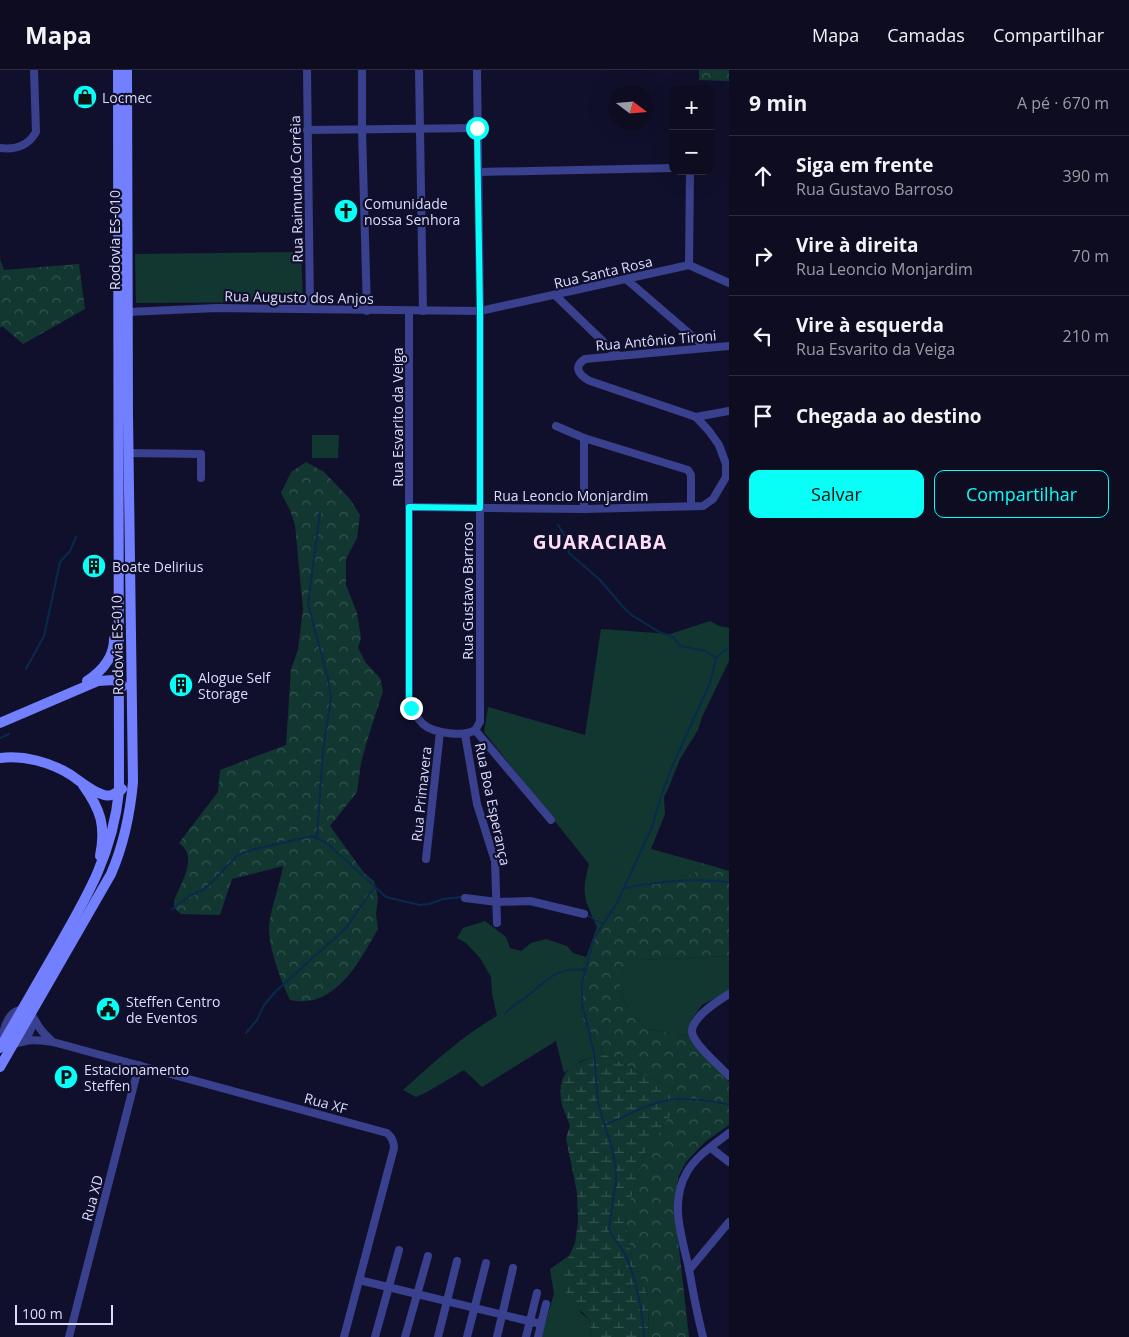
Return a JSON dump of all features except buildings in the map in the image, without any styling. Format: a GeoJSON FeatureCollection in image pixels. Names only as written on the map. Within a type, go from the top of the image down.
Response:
{"type":"FeatureCollection","features":[{"type":"Feature","properties":{"kind":"main road","name":"Rodovia ES-010"},"geometry":{"type":"LineString","coordinates":[[0,1067],[6,1044],[29,1015],[111,874],[121,852],[126,833],[133,782],[128,453],[118,70]]}},
{"type":"Feature","properties":{"kind":"main road","name":"Rodovia ES-010"},"geometry":{"type":"LineString","coordinates":[[29,1015],[105,858],[117,810],[119,791],[127,70]]}},
{"type":"Feature","properties":{"kind":"main road"},"geometry":{"type":"LineString","coordinates":[[69,692],[92,677],[110,659],[114,648],[115,607],[120,594]]}},
{"type":"Feature","properties":{"kind":"main road"},"geometry":{"type":"LineString","coordinates":[[0,723],[69,692],[108,679],[120,683],[132,699]]}},
{"type":"Feature","properties":{"kind":"main road"},"geometry":{"type":"LineString","coordinates":[[0,758],[21,758],[42,762],[68,774],[104,795],[115,794],[133,782]]}},
{"type":"Feature","properties":{"kind":"main road"},"geometry":{"type":"LineString","coordinates":[[72,923],[72,914],[90,881],[100,856],[103,833],[101,817],[95,802],[84,785]]}},
{"type":"Feature","properties":{"kind":"street"},"geometry":{"type":"LineString","coordinates":[[0,148],[11,149],[26,144],[36,132],[34,70]]}},
{"type":"Feature","properties":{"kind":"street","name":"Rua Raimundo Corrêia"},"geometry":{"type":"LineString","coordinates":[[307,70],[310,308]]}},
{"type":"Feature","properties":{"kind":"street"},"geometry":{"type":"LineString","coordinates":[[362,70],[367,311]]}},
{"type":"Feature","properties":{"kind":"street"},"geometry":{"type":"LineString","coordinates":[[419,70],[423,311]]}},
{"type":"Feature","properties":{"kind":"street","name":"Rua Gustavo Barroso"},"geometry":{"type":"LineString","coordinates":[[475,730],[480,722],[480,311],[477,70]]}},
{"type":"Feature","properties":{"kind":"street"},"geometry":{"type":"LineString","coordinates":[[307,130],[477,128]]}},
{"type":"Feature","properties":{"kind":"street"},"geometry":{"type":"LineString","coordinates":[[478,172],[669,168]]}},
{"type":"Feature","properties":{"kind":"street"},"geometry":{"type":"LineString","coordinates":[[690,175],[689,265],[729,283]]}},
{"type":"Feature","properties":{"kind":"street","name":"Rua Santa Rosa"},"geometry":{"type":"LineString","coordinates":[[480,311],[556,296],[689,265]]}},
{"type":"Feature","properties":{"kind":"street"},"geometry":{"type":"LineString","coordinates":[[626,279],[705,347]]}},
{"type":"Feature","properties":{"kind":"street"},"geometry":{"type":"LineString","coordinates":[[556,296],[617,355]]}},
{"type":"Feature","properties":{"kind":"street","name":"Rua Augusto dos Anjos"},"geometry":{"type":"LineString","coordinates":[[123,314],[217,308],[480,311]]}},
{"type":"Feature","properties":{"kind":"street","name":"Rua Esvarito da Veiga"},"geometry":{"type":"LineString","coordinates":[[409,311],[409,700],[415,714],[429,728],[440,732],[465,734],[475,730]]}},
{"type":"Feature","properties":{"kind":"street","name":"Rua Antônio Tironi"},"geometry":{"type":"LineString","coordinates":[[696,417],[582,377],[578,366],[585,359],[729,346]]}},
{"type":"Feature","properties":{"kind":"street"},"geometry":{"type":"LineString","coordinates":[[696,417],[729,410]]}},
{"type":"Feature","properties":{"kind":"street","name":"Rua Leoncio Monjardim"},"geometry":{"type":"LineString","coordinates":[[409,507],[584,509],[703,506],[714,499],[726,477],[726,464],[719,445],[696,417]]}},
{"type":"Feature","properties":{"kind":"street"},"geometry":{"type":"LineString","coordinates":[[556,426],[584,438],[688,470],[691,475],[691,506]]}},
{"type":"Feature","properties":{"kind":"street"},"geometry":{"type":"LineString","coordinates":[[584,438],[584,509]]}},
{"type":"Feature","properties":{"kind":"street"},"geometry":{"type":"LineString","coordinates":[[128,453],[201,454],[201,478]]}},
{"type":"Feature","properties":{"kind":"street"},"geometry":{"type":"LineString","coordinates":[[475,730],[551,820]]}},
{"type":"Feature","properties":{"kind":"street","name":"Rua Primavera"},"geometry":{"type":"LineString","coordinates":[[426,859],[440,732]]}},
{"type":"Feature","properties":{"kind":"street","name":"Rua Boa Esperança"},"geometry":{"type":"LineString","coordinates":[[465,734],[477,804],[491,846],[496,880],[497,923]]}},
{"type":"Feature","properties":{"kind":"street"},"geometry":{"type":"LineString","coordinates":[[465,898],[497,902],[530,901],[584,914]]}},
{"type":"Feature","properties":{"kind":"street"},"geometry":{"type":"LineString","coordinates":[[729,994],[717,1001],[701,1016],[692,1031],[699,1044],[729,1076]]}},
{"type":"Feature","properties":{"kind":"street"},"geometry":{"type":"LineString","coordinates":[[6,1044],[0,1031],[2,1023],[13,1011],[29,1015],[42,1032],[53,1042]]}},
{"type":"Feature","properties":{"kind":"street"},"geometry":{"type":"LineString","coordinates":[[25,1041],[29,1015]]}},
{"type":"Feature","properties":{"kind":"street","name":"Rua XF"},"geometry":{"type":"LineString","coordinates":[[6,1044],[19,1044],[25,1041],[53,1042],[378,1130],[390,1135],[394,1148],[344,1337]]}},
{"type":"Feature","properties":{"kind":"street","name":"Rua XD"},"geometry":{"type":"LineString","coordinates":[[69,1337],[139,1065]]}},
{"type":"Feature","properties":{"kind":"street"},"geometry":{"type":"LineString","coordinates":[[703,1337],[694,1304],[689,1270],[679,1227],[680,1189],[688,1170],[729,1133]]}},
{"type":"Feature","properties":{"kind":"street"},"geometry":{"type":"LineString","coordinates":[[711,1148],[729,1162]]}},
{"type":"Feature","properties":{"kind":"street"},"geometry":{"type":"LineString","coordinates":[[689,1270],[729,1222]]}},
{"type":"Feature","properties":{"kind":"street"},"geometry":{"type":"LineString","coordinates":[[375,1337],[399,1250]]}},
{"type":"Feature","properties":{"kind":"street"},"geometry":{"type":"LineString","coordinates":[[406,1337],[428,1256]]}},
{"type":"Feature","properties":{"kind":"street"},"geometry":{"type":"LineString","coordinates":[[438,1337],[458,1261]]}},
{"type":"Feature","properties":{"kind":"street"},"geometry":{"type":"LineString","coordinates":[[467,1337],[486,1262]]}},
{"type":"Feature","properties":{"kind":"street"},"geometry":{"type":"LineString","coordinates":[[497,1337],[512,1268]]}},
{"type":"Feature","properties":{"kind":"street"},"geometry":{"type":"LineString","coordinates":[[359,1280],[541,1324]]}},
{"type":"Feature","properties":{"kind":"street"},"geometry":{"type":"LineString","coordinates":[[526,1337],[537,1293]]}},
{"type":"Feature","properties":{"kind":"street"},"geometry":{"type":"LineString","coordinates":[[538,1337],[546,1304]]}},
{"type":"Feature","properties":{"kind":"green space"},"geometry":{"type":"Polygon","coordinates":[[[699,70],[729,70],[729,81],[699,80],[699,70]]]}},
{"type":"Feature","properties":{"kind":"green space"},"geometry":{"type":"Polygon","coordinates":[[[301,252],[303,302],[136,303],[135,254],[301,252]]]}},
{"type":"Feature","properties":{"kind":"green space"},"geometry":{"type":"Polygon","coordinates":[[[0,259],[4,270],[79,264],[85,309],[23,344],[2,326],[0,328],[0,259]]]}},
{"type":"Feature","properties":{"kind":"green space"},"geometry":{"type":"Polygon","coordinates":[[[312,435],[339,435],[338,458],[312,458],[312,435]]]}},
{"type":"Feature","properties":{"kind":"green space"},"geometry":{"type":"Polygon","coordinates":[[[306,462],[324,472],[350,499],[360,515],[357,538],[346,559],[346,585],[357,613],[361,638],[358,648],[366,663],[380,678],[383,691],[361,763],[357,792],[330,826],[364,873],[374,881],[378,898],[376,914],[378,929],[354,969],[344,981],[333,991],[320,998],[306,1001],[290,1000],[279,974],[269,934],[270,918],[283,866],[232,879],[220,915],[181,914],[174,908],[174,901],[187,870],[188,862],[188,855],[179,843],[218,792],[220,770],[286,745],[291,669],[298,650],[303,609],[295,525],[281,493],[291,472],[306,462]]]}},
{"type":"Feature","properties":{"kind":"green space"},"geometry":{"type":"Polygon","coordinates":[[[710,621],[719,626],[729,628],[729,661],[702,717],[698,730],[680,759],[664,797],[665,814],[651,849],[702,863],[693,875],[675,877],[635,887],[601,919],[593,918],[585,897],[589,864],[484,732],[488,707],[585,735],[601,629],[670,634],[710,621]]]}},
{"type":"Feature","properties":{"kind":"green space"},"geometry":{"type":"Polygon","coordinates":[[[702,863],[729,871],[729,956],[640,960],[625,969],[620,979],[620,991],[629,1010],[646,1029],[689,1036],[729,1082],[729,1125],[705,1142],[686,1162],[678,1177],[675,1213],[689,1337],[648,1337],[649,1299],[631,1256],[625,1217],[646,1150],[662,1129],[679,1093],[604,1054],[581,1016],[584,963],[597,927],[593,918],[601,919],[635,887],[655,877],[693,875],[702,863]]]}},
{"type":"Feature","properties":{"kind":"green space"},"geometry":{"type":"Polygon","coordinates":[[[485,921],[506,937],[510,948],[521,951],[531,943],[546,939],[567,946],[573,953],[586,957],[581,1016],[604,1054],[581,1061],[564,1073],[556,1041],[482,1087],[464,1070],[416,1097],[403,1090],[460,1041],[497,1016],[492,994],[491,977],[480,958],[466,943],[457,938],[463,928],[485,921]]]}},
{"type":"Feature","properties":{"kind":"green space"},"geometry":{"type":"Polygon","coordinates":[[[729,956],[729,991],[702,1005],[691,1020],[689,1036],[646,1029],[629,1010],[620,991],[620,979],[625,969],[639,960],[729,956]]]}},
{"type":"Feature","properties":{"kind":"green space"},"geometry":{"type":"Polygon","coordinates":[[[604,1054],[679,1093],[680,1097],[662,1129],[646,1150],[625,1217],[631,1256],[649,1299],[648,1337],[592,1337],[589,1319],[569,1299],[562,1282],[563,1270],[575,1243],[578,1222],[577,1193],[566,1138],[570,1126],[561,1100],[562,1080],[566,1073],[578,1063],[604,1054]]]}},
{"type":"Feature","properties":{"kind":"green space"},"geometry":{"type":"Polygon","coordinates":[[[570,1255],[563,1270],[581,1313],[589,1319],[592,1337],[541,1337],[554,1294],[550,1269],[570,1255]]]}},
{"type":"Feature","properties":{"kind":"waterway"},"geometry":{"type":"LineString","coordinates":[[317,837],[323,750],[331,698],[328,678],[308,604],[320,512]]}},
{"type":"Feature","properties":{"kind":"waterway"},"geometry":{"type":"LineString","coordinates":[[558,525],[566,537],[569,553],[599,579],[633,616],[661,633],[673,637],[680,646],[706,651],[716,658]]}},
{"type":"Feature","properties":{"kind":"waterway"},"geometry":{"type":"LineString","coordinates":[[26,669],[44,636],[60,562],[70,551],[76,537]]}},
{"type":"Feature","properties":{"kind":"waterway"},"geometry":{"type":"LineString","coordinates":[[644,1337],[641,1306],[633,1275],[626,1256],[609,1229],[616,1180],[615,1165],[613,1152],[598,1103],[594,1053],[582,1003],[582,983],[594,938],[617,903],[652,827],[672,767],[710,683],[716,658],[729,647]]}},
{"type":"Feature","properties":{"kind":"waterway"},"geometry":{"type":"LineString","coordinates":[[0,738],[9,734]]}},
{"type":"Feature","properties":{"kind":"waterway"},"geometry":{"type":"LineString","coordinates":[[172,909],[190,896],[205,889],[238,855],[255,849],[312,836],[327,843],[386,897],[420,905],[443,899],[463,897]]}},
{"type":"Feature","properties":{"kind":"waterway"},"geometry":{"type":"LineString","coordinates":[[625,888],[677,881],[729,882]]}},
{"type":"Feature","properties":{"kind":"waterway"},"geometry":{"type":"LineString","coordinates":[[246,1033],[275,992],[346,928],[375,886]]}},
{"type":"Feature","properties":{"kind":"waterway"},"geometry":{"type":"LineString","coordinates":[[585,914],[603,924]]}},
{"type":"Feature","properties":{"kind":"waterway"},"geometry":{"type":"LineString","coordinates":[[505,1014],[552,976],[566,971],[585,970]]}},
{"type":"Feature","properties":{"kind":"waterway"},"geometry":{"type":"LineString","coordinates":[[605,1125],[663,1101],[678,1099],[696,1100],[729,1105]]}},
{"type":"Feature","properties":{"kind":"place","name":"Locmec"},"geometry":{"type":"Point","coordinates":[85,97]}},
{"type":"Feature","properties":{"kind":"place","name":"Comunidade nossa Senhora"},"geometry":{"type":"Point","coordinates":[346,211]}},
{"type":"Feature","properties":{"kind":"place","name":"Boate Delirius"},"geometry":{"type":"Point","coordinates":[94,566]}},
{"type":"Feature","properties":{"kind":"place","name":"Alogue Self Storage"},"geometry":{"type":"Point","coordinates":[181,685]}},
{"type":"Feature","properties":{"kind":"place","name":"Steffen Centro de Eventos"},"geometry":{"type":"Point","coordinates":[108,1009]}},
{"type":"Feature","properties":{"kind":"place","name":"Estacionamento Steffen"},"geometry":{"type":"Point","coordinates":[66,1077]}},
{"type":"Feature","properties":{"kind":"district","name":"GUARACIABA"},"geometry":{"type":"Point","coordinates":[600,542]}},
{"type":"Feature","properties":{"kind":"route"},"geometry":{"type":"LineString","coordinates":[[411,708],[409,700],[409,507],[480,508],[480,311],[477,128]]}}]}
